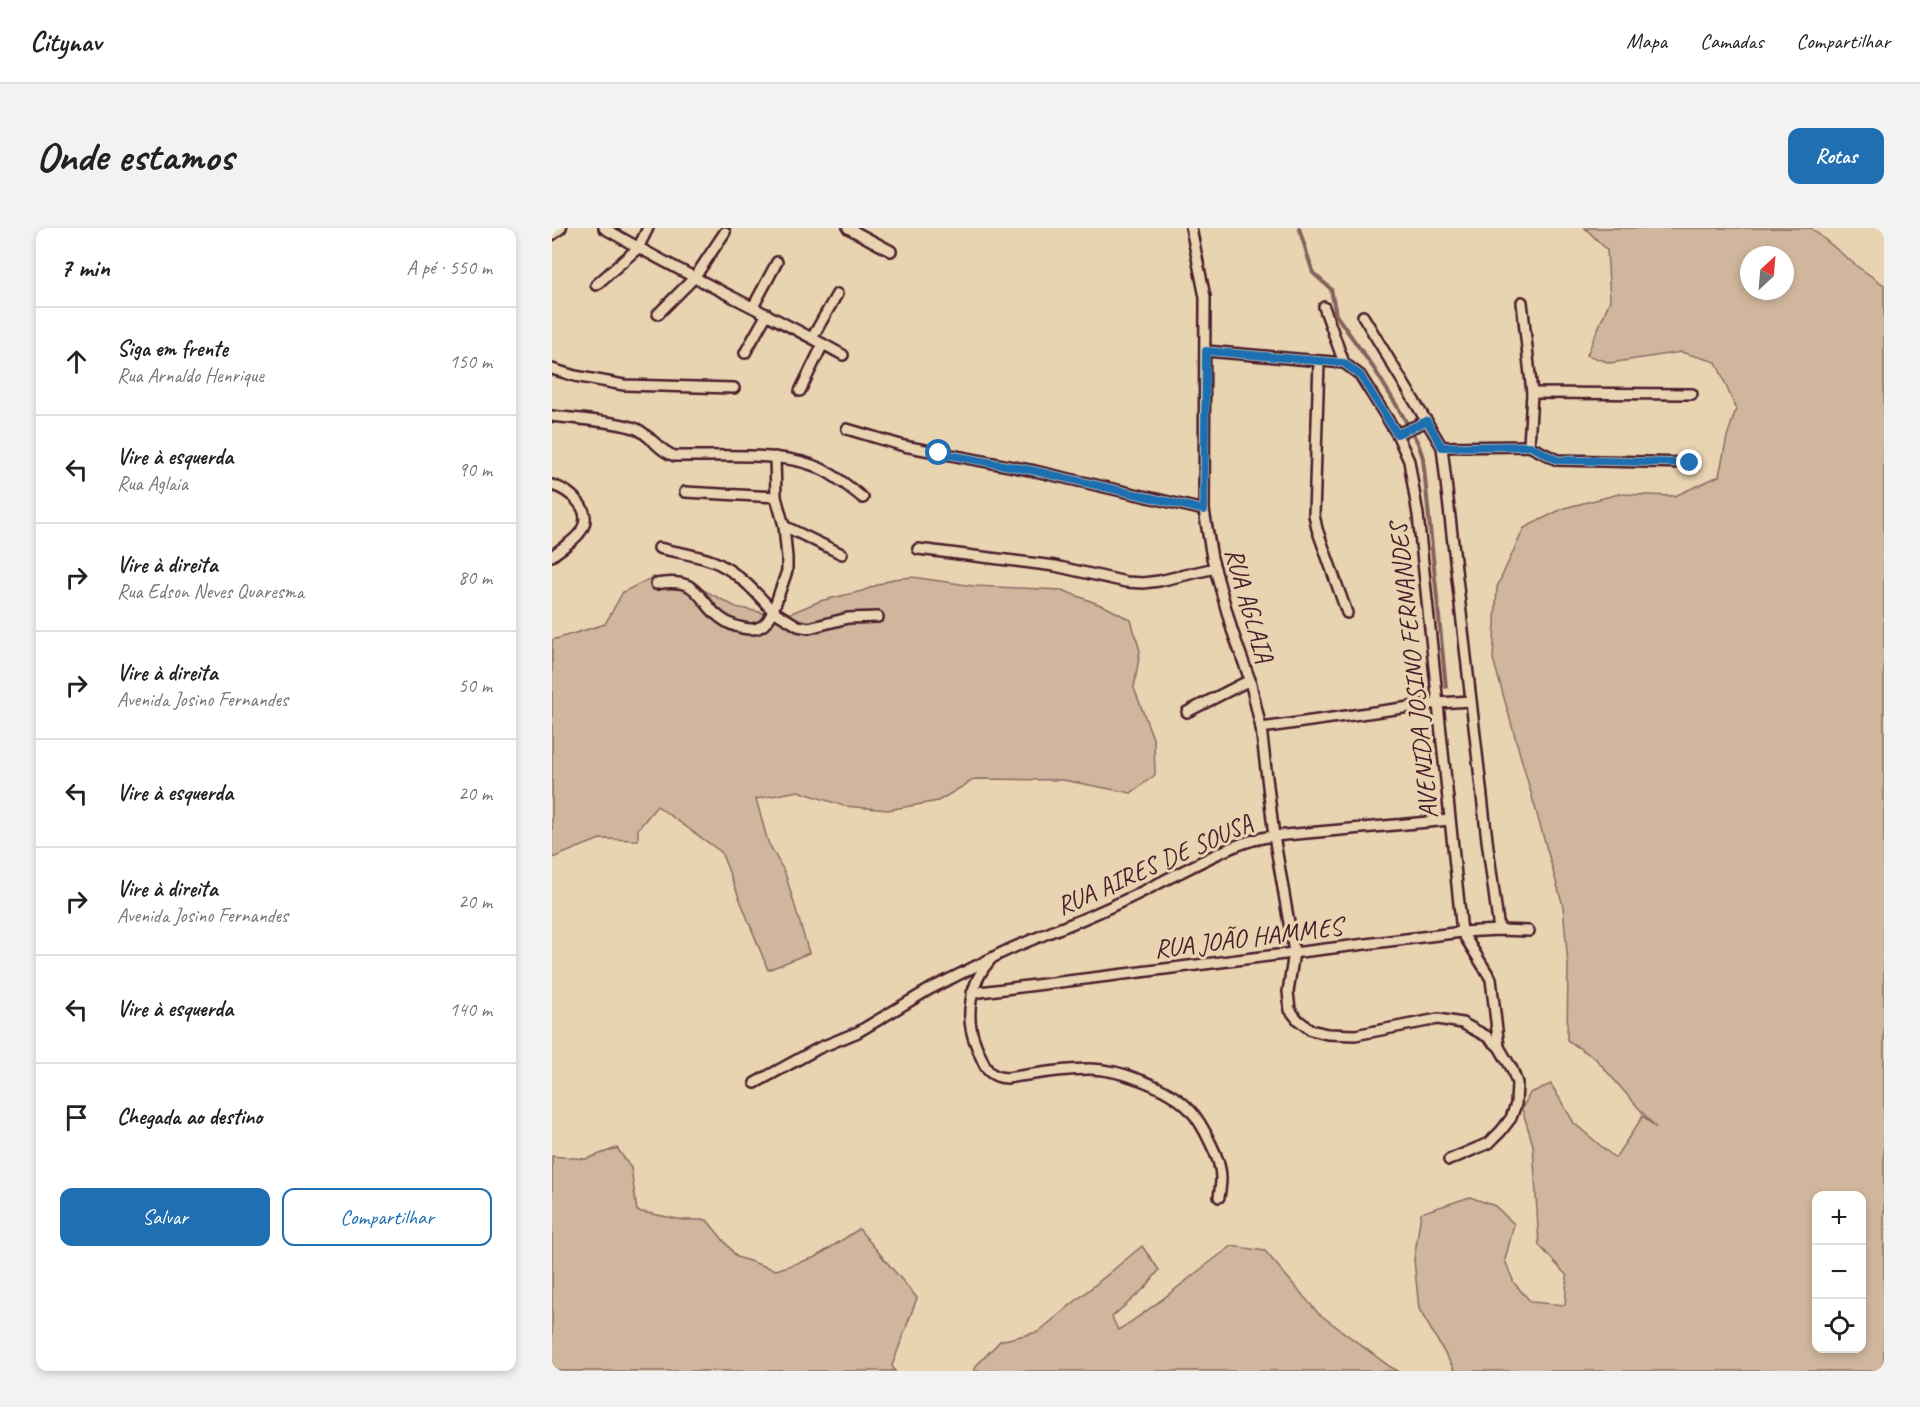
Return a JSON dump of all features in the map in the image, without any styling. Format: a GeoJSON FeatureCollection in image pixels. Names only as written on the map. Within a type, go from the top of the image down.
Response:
{"type":"FeatureCollection","features":[{"type":"Feature","properties":{"kind":"street"},"geometry":{"type":"LineString","coordinates":[[552,235],[561,228]]}},
{"type":"Feature","properties":{"kind":"street"},"geometry":{"type":"LineString","coordinates":[[604,228],[843,355]]}},
{"type":"Feature","properties":{"kind":"street"},"geometry":{"type":"LineString","coordinates":[[596,285],[638,248],[648,228]]}},
{"type":"Feature","properties":{"kind":"street"},"geometry":{"type":"LineString","coordinates":[[848,228],[891,251]]}},
{"type":"Feature","properties":{"kind":"street","name":"RUA AGLAIA"},"geometry":{"type":"LineString","coordinates":[[1191,228],[1205,297],[1204,510],[1215,568],[1232,630],[1250,680],[1261,728],[1274,836],[1294,952],[1288,992],[1290,1010],[1311,1030],[1327,1034],[1355,1035],[1438,1019],[1462,1023],[1488,1037],[1499,1047]]}},
{"type":"Feature","properties":{"kind":"street"},"geometry":{"type":"LineString","coordinates":[[658,314],[695,278],[725,232]]}},
{"type":"Feature","properties":{"kind":"street"},"geometry":{"type":"LineString","coordinates":[[753,307],[777,262]]}},
{"type":"Feature","properties":{"kind":"street"},"geometry":{"type":"LineString","coordinates":[[812,338],[837,294]]}},
{"type":"Feature","properties":{"kind":"street"},"geometry":{"type":"LineString","coordinates":[[1522,302],[1532,393],[1530,446]]}},
{"type":"Feature","properties":{"kind":"street","name":"AVENIDA JOSINO FERNANDES"},"geometry":{"type":"LineString","coordinates":[[1324,307],[1344,363],[1360,375],[1404,430],[1418,515],[1462,932],[1491,980],[1499,1047]]}},
{"type":"Feature","properties":{"kind":"street"},"geometry":{"type":"LineString","coordinates":[[746,353],[767,314]]}},
{"type":"Feature","properties":{"kind":"street"},"geometry":{"type":"LineString","coordinates":[[1363,316],[1442,447],[1499,930]]}},
{"type":"Feature","properties":{"kind":"street"},"geometry":{"type":"LineString","coordinates":[[800,391],[823,344]]}},
{"type":"Feature","properties":{"kind":"street"},"geometry":{"type":"LineString","coordinates":[[1206,351],[1344,363]]}},
{"type":"Feature","properties":{"kind":"street"},"geometry":{"type":"LineString","coordinates":[[1318,362],[1314,515],[1347,614]]}},
{"type":"Feature","properties":{"kind":"street"},"geometry":{"type":"LineString","coordinates":[[552,369],[575,376],[624,385],[734,388]]}},
{"type":"Feature","properties":{"kind":"street"},"geometry":{"type":"LineString","coordinates":[[1532,393],[1692,394]]}},
{"type":"Feature","properties":{"kind":"street"},"geometry":{"type":"LineString","coordinates":[[552,416],[623,425],[638,430],[665,452],[675,456],[775,458],[799,461],[835,476],[863,498]]}},
{"type":"Feature","properties":{"kind":"street"},"geometry":{"type":"LineString","coordinates":[[1404,430],[1427,421]]}},
{"type":"Feature","properties":{"kind":"street"},"geometry":{"type":"LineString","coordinates":[[847,429],[904,446],[1035,471],[1204,510]]}},
{"type":"Feature","properties":{"kind":"street"},"geometry":{"type":"LineString","coordinates":[[1442,447],[1530,446],[1557,460],[1690,463]]}},
{"type":"Feature","properties":{"kind":"street"},"geometry":{"type":"LineString","coordinates":[[656,584],[668,582],[687,585],[694,589],[724,622],[735,626],[760,628],[769,620],[787,571],[787,543],[776,497],[775,458]]}},
{"type":"Feature","properties":{"kind":"street"},"geometry":{"type":"LineString","coordinates":[[552,485],[573,494],[581,505],[585,517],[580,534],[552,556]]}},
{"type":"Feature","properties":{"kind":"street"},"geometry":{"type":"LineString","coordinates":[[685,492],[776,497]]}},
{"type":"Feature","properties":{"kind":"street"},"geometry":{"type":"LineString","coordinates":[[784,526],[843,554]]}},
{"type":"Feature","properties":{"kind":"street"},"geometry":{"type":"LineString","coordinates":[[659,548],[718,564],[738,576],[773,611],[798,626],[809,628],[848,618],[878,617]]}},
{"type":"Feature","properties":{"kind":"street"},"geometry":{"type":"LineString","coordinates":[[918,549],[1055,566],[1126,582],[1159,581],[1215,568]]}},
{"type":"Feature","properties":{"kind":"street"},"geometry":{"type":"LineString","coordinates":[[1187,712],[1250,680]]}},
{"type":"Feature","properties":{"kind":"street"},"geometry":{"type":"LineString","coordinates":[[1261,728],[1438,703],[1471,701]]}},
{"type":"Feature","properties":{"kind":"street","name":"RUA AIRES DE SOUSA"},"geometry":{"type":"LineString","coordinates":[[755,1083],[819,1048],[858,1032],[930,989],[992,958],[1103,912],[1228,849],[1261,837],[1450,820]]}},
{"type":"Feature","properties":{"kind":"street","name":"RUA JOÃO HAMMES"},"geometry":{"type":"LineString","coordinates":[[972,993],[1462,932],[1499,930],[1529,932]]}},
{"type":"Feature","properties":{"kind":"street"},"geometry":{"type":"LineString","coordinates":[[992,958],[978,978],[972,993],[970,1019],[973,1037],[990,1073],[1007,1078],[1091,1069],[1137,1078],[1157,1087],[1188,1107],[1199,1121],[1220,1166],[1219,1197]]}},
{"type":"Feature","properties":{"kind":"street"},"geometry":{"type":"LineString","coordinates":[[1449,1160],[1489,1143],[1511,1118],[1516,1104],[1517,1083],[1499,1047]]}},
{"type":"Feature","properties":{"kind":"shaded area"},"geometry":{"type":"Polygon","coordinates":[[[1585,228],[1811,228],[1858,267],[1884,285],[1884,1371],[1452,1371],[1454,1369],[1419,1309],[1414,1260],[1421,1213],[1470,1197],[1495,1206],[1514,1224],[1505,1260],[1514,1283],[1531,1302],[1565,1305],[1567,1276],[1539,1245],[1533,1145],[1522,1109],[1530,1093],[1551,1084],[1574,1123],[1615,1158],[1643,1116],[1656,1128],[1595,1058],[1567,1040],[1568,965],[1563,906],[1493,659],[1497,587],[1524,528],[1564,508],[1619,494],[1675,496],[1719,476],[1727,437],[1736,409],[1716,362],[1681,352],[1610,363],[1587,355],[1610,300],[1607,250],[1585,228]]]}},
{"type":"Feature","properties":{"kind":"shaded area"},"geometry":{"type":"Polygon","coordinates":[[[653,577],[696,586],[736,607],[782,617],[820,601],[862,591],[893,579],[912,577],[974,586],[1062,590],[1106,607],[1131,620],[1140,651],[1134,688],[1154,741],[1155,775],[1131,793],[1063,780],[975,779],[938,801],[888,810],[844,806],[798,791],[756,799],[768,842],[785,873],[809,953],[768,970],[721,852],[657,806],[638,829],[638,840],[600,839],[552,858],[552,640],[605,624],[623,592],[653,577]]]}},
{"type":"Feature","properties":{"kind":"shaded area"},"geometry":{"type":"Polygon","coordinates":[[[617,1148],[631,1168],[637,1211],[683,1220],[707,1220],[737,1257],[776,1270],[816,1257],[859,1229],[917,1298],[892,1366],[895,1371],[552,1371],[552,1156],[586,1159],[617,1148]]]}},
{"type":"Feature","properties":{"kind":"shaded area"},"geometry":{"type":"Polygon","coordinates":[[[1142,1246],[1159,1270],[1146,1287],[1112,1317],[1118,1330],[1147,1311],[1232,1246],[1265,1251],[1318,1313],[1398,1371],[974,1371],[1000,1341],[1038,1332],[1142,1246]]]}},
{"type":"Feature","properties":{"kind":"waterway"},"geometry":{"type":"LineString","coordinates":[[1299,228],[1313,273],[1331,289],[1336,315],[1375,370],[1400,411],[1418,443],[1423,458],[1446,687]]}},
{"type":"Feature","properties":{"kind":"route"},"geometry":{"type":"LineString","coordinates":[[939,453],[1035,471],[1204,510],[1206,351],[1344,363],[1360,375],[1397,434],[1427,421],[1442,447],[1530,446],[1557,460],[1690,463]]}}]}
